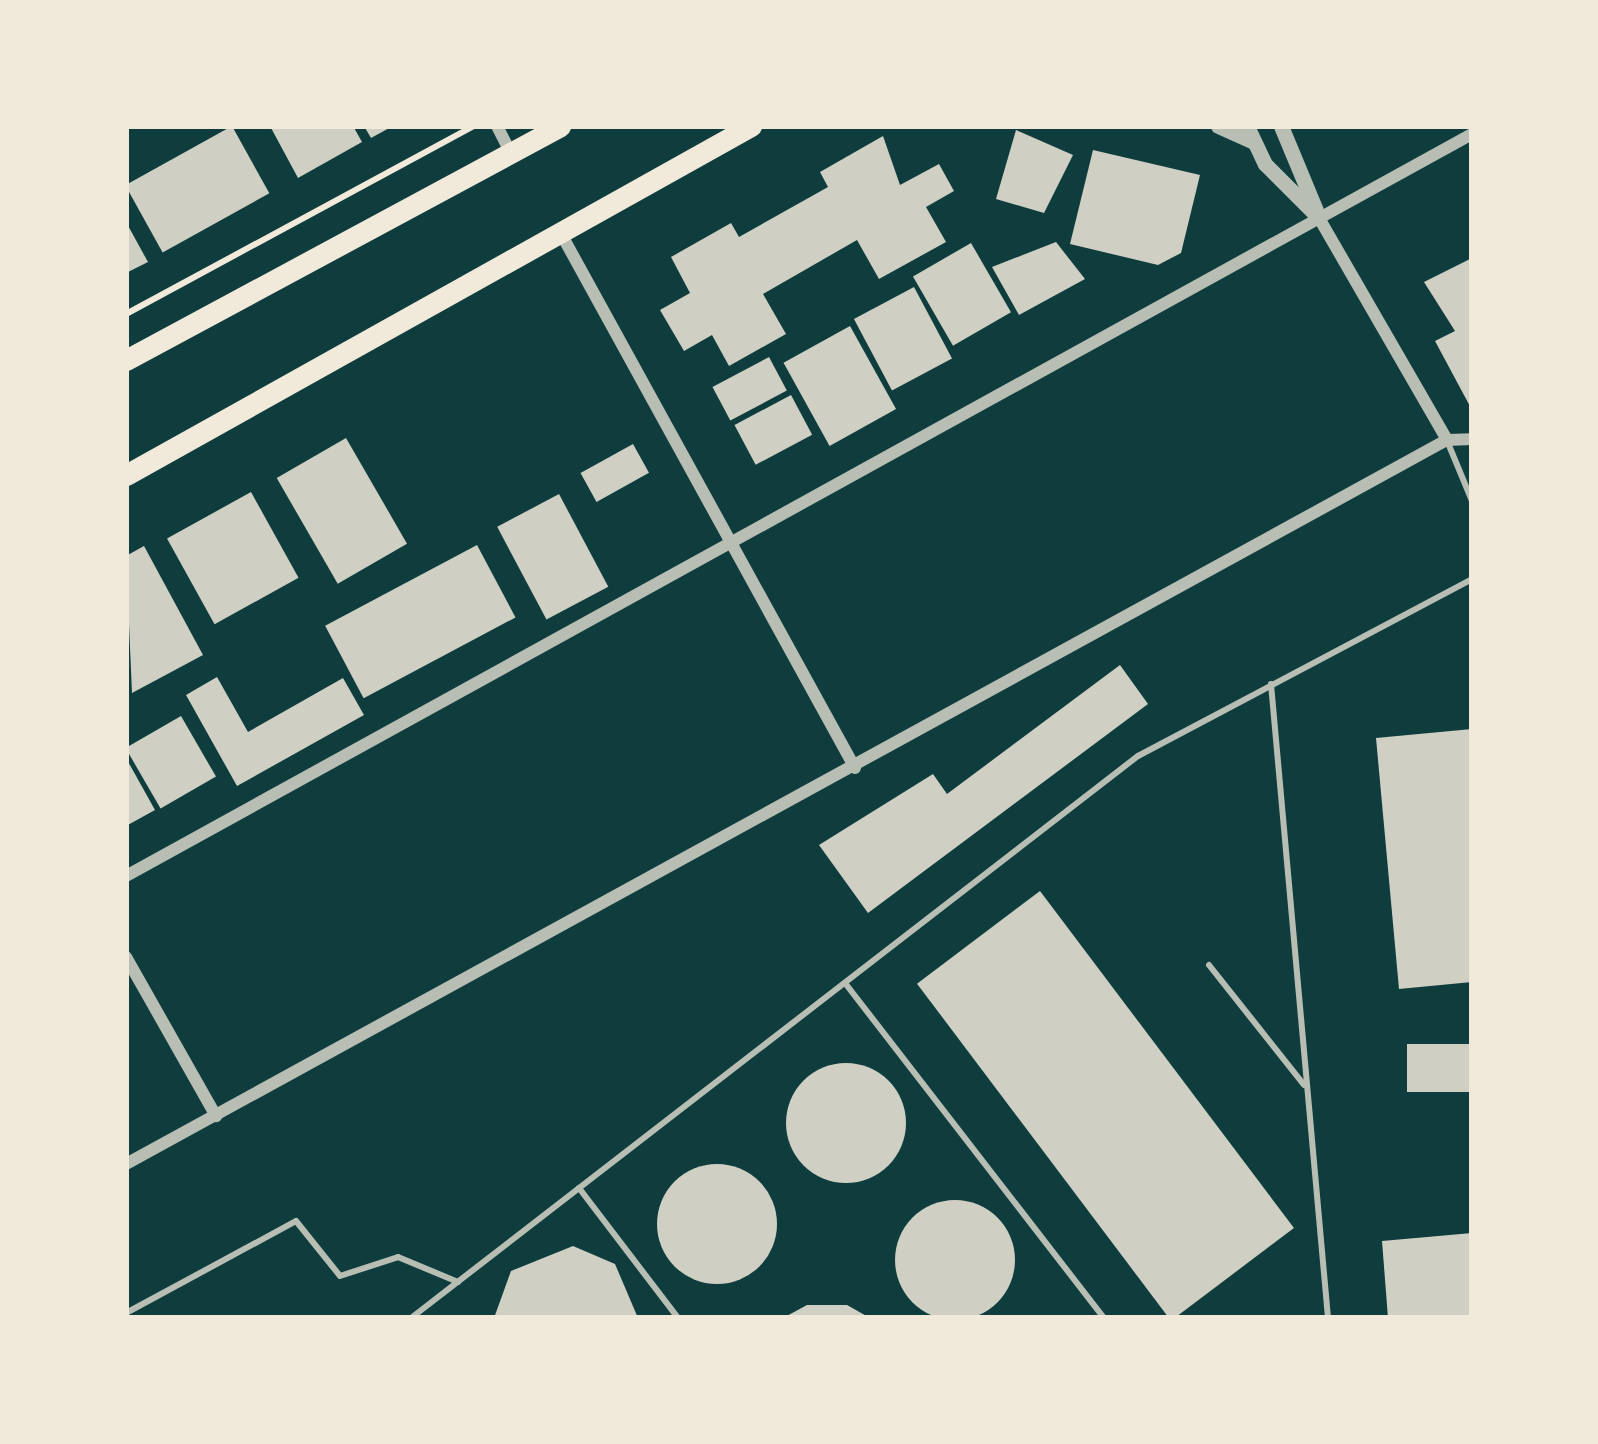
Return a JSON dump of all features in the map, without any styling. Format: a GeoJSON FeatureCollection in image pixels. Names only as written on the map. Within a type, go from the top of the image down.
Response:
{"type":"FeatureCollection","features":[{"type":"Feature","properties":{"kind":"main road"},"geometry":{"type":"LineString","coordinates":[[126,360],[560,126]]}},
{"type":"Feature","properties":{"kind":"main road"},"geometry":{"type":"LineString","coordinates":[[126,476],[751,126]]}},
{"type":"Feature","properties":{"kind":"street"},"geometry":{"type":"LineString","coordinates":[[496,126],[511,153]]}},
{"type":"Feature","properties":{"kind":"street"},"geometry":{"type":"LineString","coordinates":[[1218,126],[1250,134],[1319,218]]}},
{"type":"Feature","properties":{"kind":"street"},"geometry":{"type":"LineString","coordinates":[[1281,126],[1319,218],[1447,440]]}},
{"type":"Feature","properties":{"kind":"street"},"geometry":{"type":"LineString","coordinates":[[126,875],[1472,134]]}},
{"type":"Feature","properties":{"kind":"street"},"geometry":{"type":"LineString","coordinates":[[559,230],[856,768]]}},
{"type":"Feature","properties":{"kind":"street"},"geometry":{"type":"LineString","coordinates":[[126,1165],[1447,440],[1472,439]]}},
{"type":"Feature","properties":{"kind":"street"},"geometry":{"type":"LineString","coordinates":[[126,957],[216,1116]]}},
{"type":"Feature","properties":{"kind":"lane"},"geometry":{"type":"LineString","coordinates":[[1447,440],[1472,501]]}},
{"type":"Feature","properties":{"kind":"lane"},"geometry":{"type":"LineString","coordinates":[[411,1318],[1138,756],[1472,579]]}},
{"type":"Feature","properties":{"kind":"lane"},"geometry":{"type":"LineString","coordinates":[[1271,684],[1328,1318]]}},
{"type":"Feature","properties":{"kind":"lane"},"geometry":{"type":"LineString","coordinates":[[1209,965],[1306,1088]]}},
{"type":"Feature","properties":{"kind":"lane"},"geometry":{"type":"LineString","coordinates":[[845,983],[1104,1318]]}},
{"type":"Feature","properties":{"kind":"lane"},"geometry":{"type":"LineString","coordinates":[[579,1188],[678,1318]]}},
{"type":"Feature","properties":{"kind":"lane"},"geometry":{"type":"LineString","coordinates":[[126,1313],[296,1221],[340,1276],[398,1257],[458,1282]]}},
{"type":"Feature","properties":{"kind":"path"},"geometry":{"type":"LineString","coordinates":[[126,314],[473,126]]}},
{"type":"Feature","properties":{"kind":"building"},"geometry":{"type":"Polygon","coordinates":[[[232,126],[269,193],[163,252],[126,185],[232,126]]]}},
{"type":"Feature","properties":{"kind":"building"},"geometry":{"type":"Polygon","coordinates":[[[270,126],[353,126],[362,142],[298,178],[270,126]]]}},
{"type":"Feature","properties":{"kind":"building"},"geometry":{"type":"Polygon","coordinates":[[[364,126],[393,126],[371,138],[364,126]]]}},
{"type":"Feature","properties":{"kind":"building"},"geometry":{"type":"Polygon","coordinates":[[[1016,130],[1073,155],[1044,213],[996,199],[1016,130]]]}},
{"type":"Feature","properties":{"kind":"building"},"geometry":{"type":"Polygon","coordinates":[[[883,136],[900,185],[939,164],[954,191],[926,207],[946,242],[879,279],[857,240],[763,294],[786,334],[729,366],[712,335],[684,351],[660,310],[690,293],[671,257],[731,223],[739,237],[828,187],[820,172],[883,136]]]}},
{"type":"Feature","properties":{"kind":"building"},"geometry":{"type":"Polygon","coordinates":[[[1093,150],[1200,175],[1181,253],[1158,265],[1070,244],[1093,150]]]}},
{"type":"Feature","properties":{"kind":"building"},"geometry":{"type":"Polygon","coordinates":[[[126,222],[148,262],[126,273],[126,222]]]}},
{"type":"Feature","properties":{"kind":"building"},"geometry":{"type":"Polygon","coordinates":[[[1056,242],[1085,279],[1019,315],[992,267],[1056,242]]]}},
{"type":"Feature","properties":{"kind":"building"},"geometry":{"type":"Polygon","coordinates":[[[971,243],[1011,312],[953,346],[913,276],[971,243]]]}},
{"type":"Feature","properties":{"kind":"building"},"geometry":{"type":"Polygon","coordinates":[[[1472,258],[1472,410],[1435,341],[1455,331],[1424,282],[1472,258]]]}},
{"type":"Feature","properties":{"kind":"building"},"geometry":{"type":"Polygon","coordinates":[[[914,287],[952,359],[892,390],[854,319],[914,287]]]}},
{"type":"Feature","properties":{"kind":"building"},"geometry":{"type":"Polygon","coordinates":[[[850,326],[896,409],[830,446],[784,363],[850,326]]]}},
{"type":"Feature","properties":{"kind":"building"},"geometry":{"type":"Polygon","coordinates":[[[769,357],[787,391],[730,421],[712,387],[769,357]]]}},
{"type":"Feature","properties":{"kind":"building"},"geometry":{"type":"Polygon","coordinates":[[[791,395],[812,435],[756,465],[734,425],[791,395]]]}},
{"type":"Feature","properties":{"kind":"building"},"geometry":{"type":"Polygon","coordinates":[[[346,438],[407,544],[338,584],[277,478],[346,438]]]}},
{"type":"Feature","properties":{"kind":"building"},"geometry":{"type":"Polygon","coordinates":[[[633,444],[649,473],[597,502],[581,473],[633,444]]]}},
{"type":"Feature","properties":{"kind":"building"},"geometry":{"type":"Polygon","coordinates":[[[251,492],[299,578],[215,624],[167,539],[251,492]]]}},
{"type":"Feature","properties":{"kind":"building"},"geometry":{"type":"Polygon","coordinates":[[[559,494],[608,587],[546,620],[497,527],[559,494]]]}},
{"type":"Feature","properties":{"kind":"building"},"geometry":{"type":"Polygon","coordinates":[[[477,545],[515,617],[364,698],[325,626],[477,545]]]}},
{"type":"Feature","properties":{"kind":"building"},"geometry":{"type":"Polygon","coordinates":[[[144,546],[203,655],[132,693],[126,556],[144,546]]]}},
{"type":"Feature","properties":{"kind":"building"},"geometry":{"type":"Polygon","coordinates":[[[1120,665],[1148,704],[868,913],[819,845],[933,774],[947,794],[1120,665]]]}},
{"type":"Feature","properties":{"kind":"building"},"geometry":{"type":"Polygon","coordinates":[[[217,677],[248,732],[343,678],[364,715],[237,786],[186,695],[217,677]]]}},
{"type":"Feature","properties":{"kind":"building"},"geometry":{"type":"Polygon","coordinates":[[[181,716],[216,777],[161,809],[126,748],[181,716]]]}},
{"type":"Feature","properties":{"kind":"building"},"geometry":{"type":"Polygon","coordinates":[[[1472,729],[1472,982],[1399,989],[1376,738],[1472,729]]]}},
{"type":"Feature","properties":{"kind":"building"},"geometry":{"type":"Polygon","coordinates":[[[126,758],[155,810],[126,826],[126,758]]]}},
{"type":"Feature","properties":{"kind":"building"},"geometry":{"type":"Polygon","coordinates":[[[1040,891],[1294,1228],[1169,1318],[917,984],[1040,891]]]}},
{"type":"Feature","properties":{"kind":"building"},"geometry":{"type":"Polygon","coordinates":[[[1407,1044],[1472,1044],[1472,1092],[1407,1092],[1407,1044]]]}},
{"type":"Feature","properties":{"kind":"building"},"geometry":{"type":"Polygon","coordinates":[[[846,1063],[869,1068],[888,1081],[901,1100],[906,1123],[901,1146],[888,1165],[869,1178],[846,1183],[823,1178],[804,1165],[791,1146],[786,1123],[791,1100],[804,1081],[823,1068],[846,1063]]]}},
{"type":"Feature","properties":{"kind":"building"},"geometry":{"type":"Polygon","coordinates":[[[717,1164],[740,1169],[759,1182],[772,1201],[777,1224],[772,1247],[759,1266],[740,1279],[717,1284],[694,1279],[675,1266],[662,1247],[657,1224],[662,1201],[675,1182],[694,1169],[717,1164]]]}},
{"type":"Feature","properties":{"kind":"building"},"geometry":{"type":"Polygon","coordinates":[[[955,1200],[978,1205],[997,1218],[1010,1237],[1015,1260],[1010,1283],[997,1302],[978,1315],[955,1320],[932,1315],[913,1302],[900,1283],[895,1260],[900,1237],[913,1218],[932,1205],[955,1200]]]}},
{"type":"Feature","properties":{"kind":"building"},"geometry":{"type":"Polygon","coordinates":[[[1472,1233],[1472,1318],[1388,1318],[1382,1241],[1472,1233]]]}},
{"type":"Feature","properties":{"kind":"building"},"geometry":{"type":"Polygon","coordinates":[[[573,1246],[615,1264],[638,1318],[494,1318],[511,1271],[573,1246]]]}},
{"type":"Feature","properties":{"kind":"building"},"geometry":{"type":"Polygon","coordinates":[[[807,1305],[847,1305],[870,1318],[783,1318],[807,1305]]]}}]}
